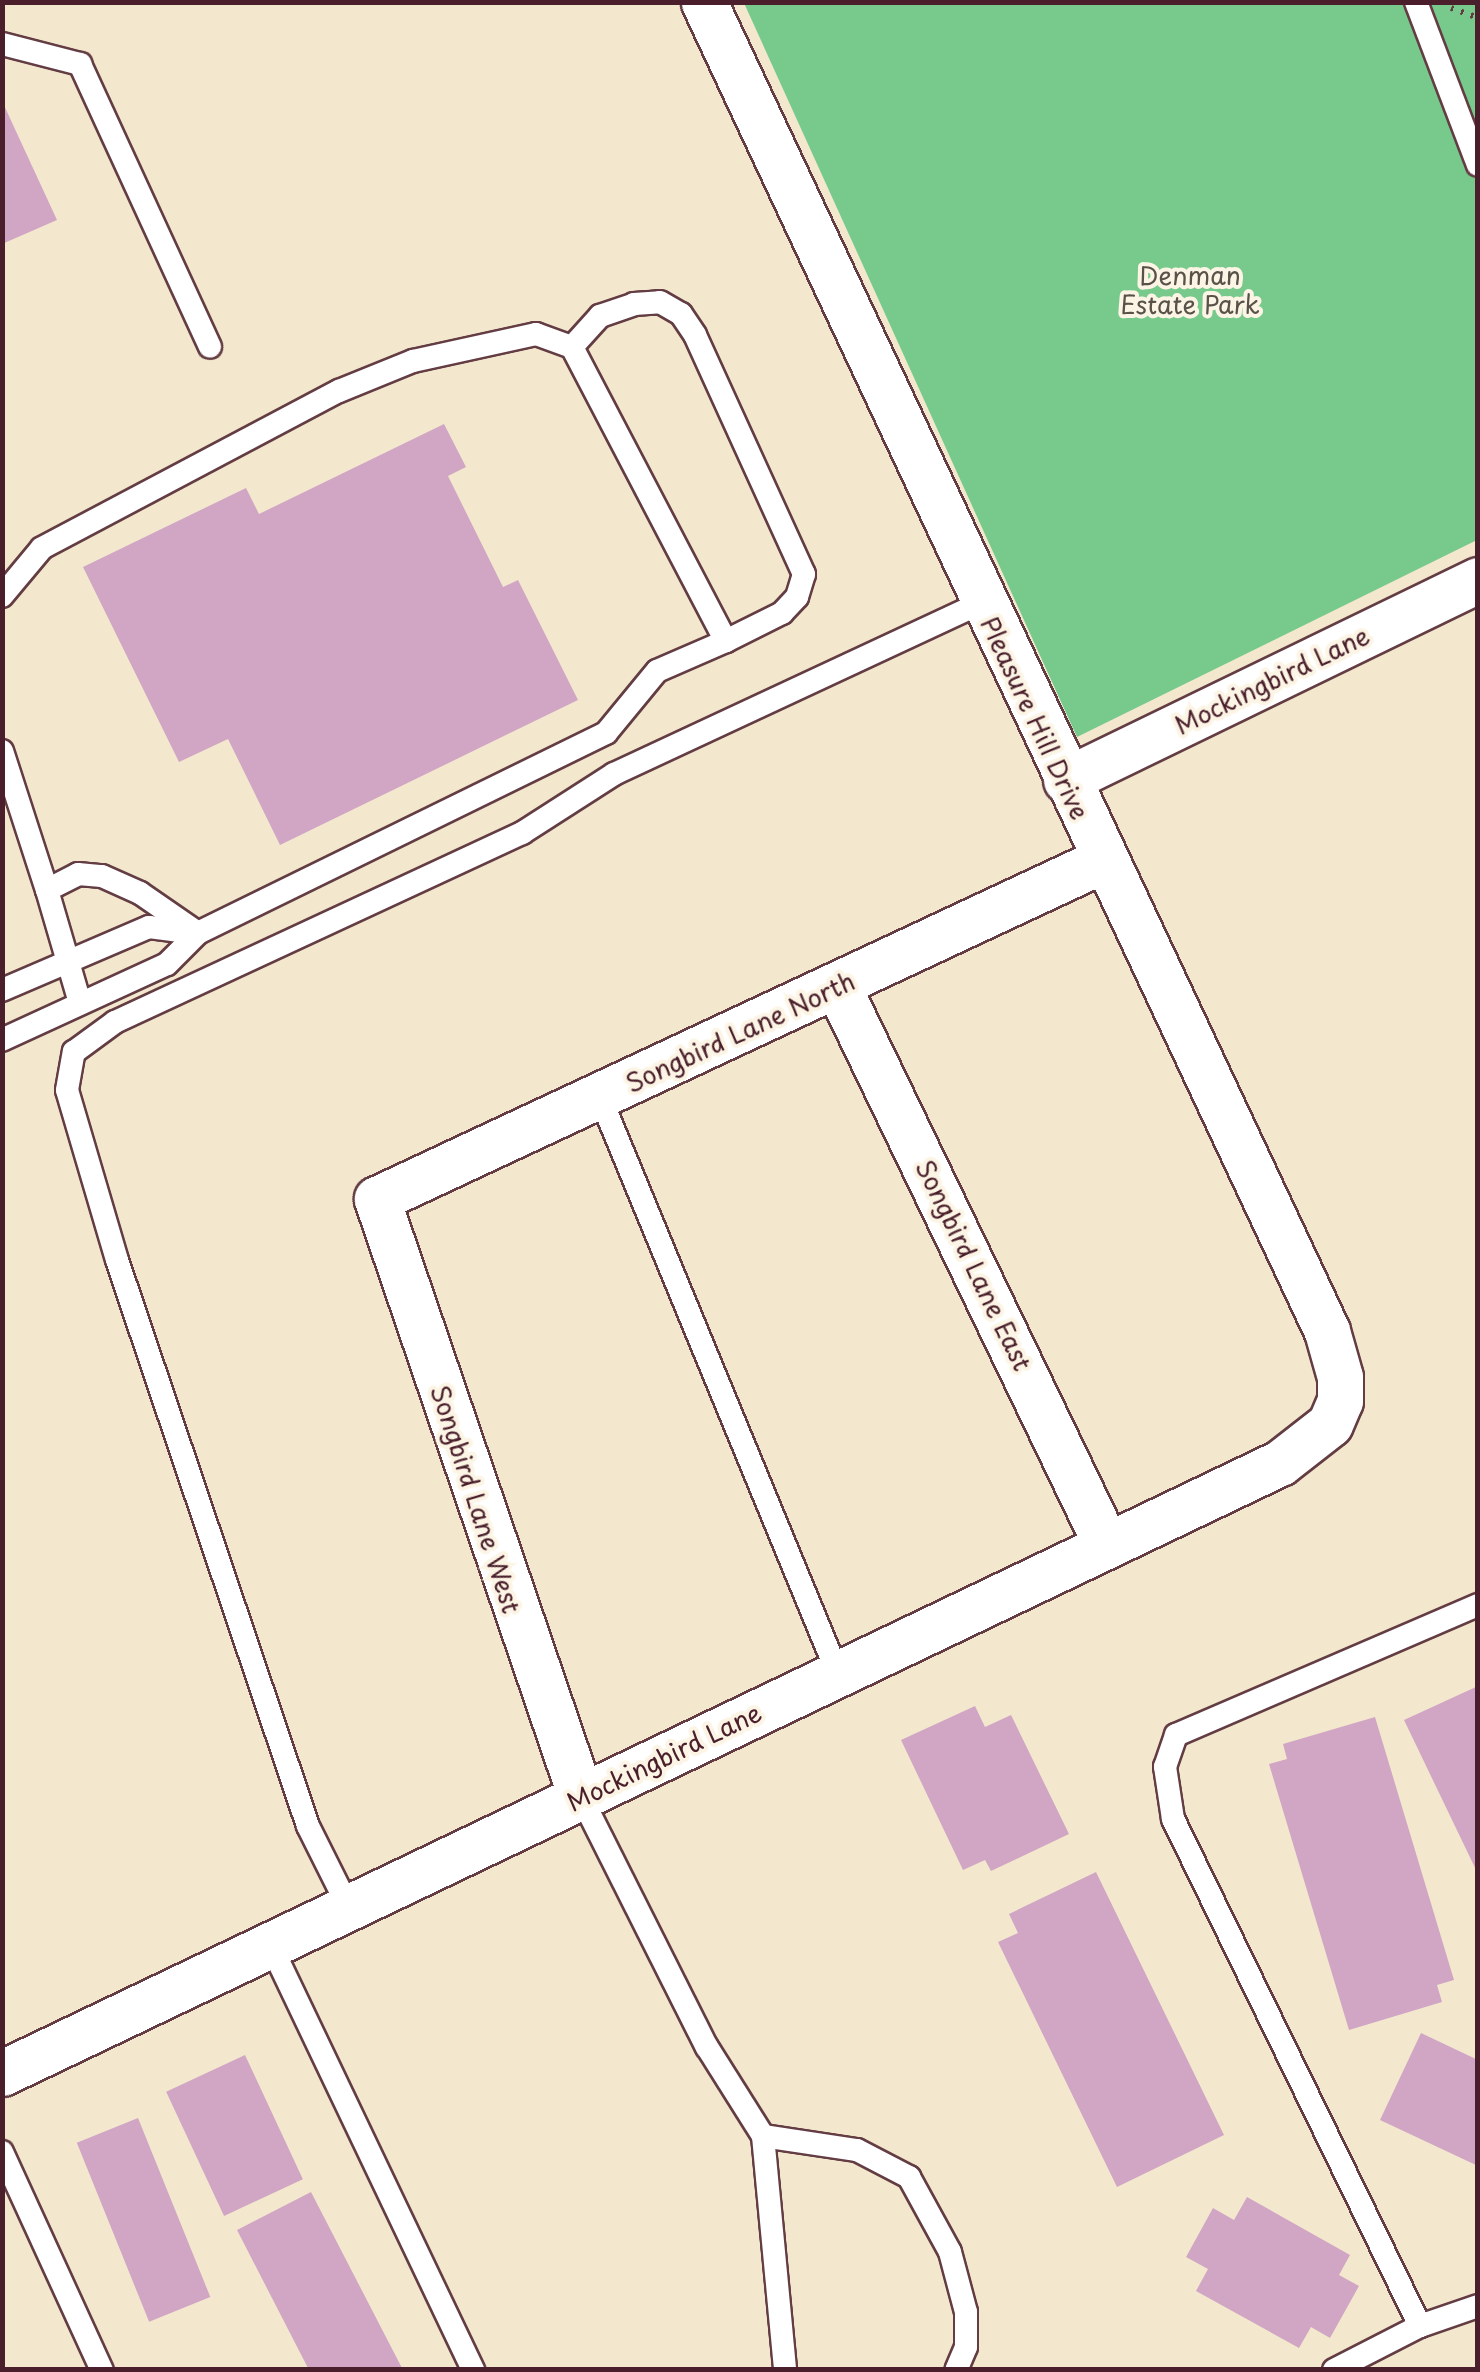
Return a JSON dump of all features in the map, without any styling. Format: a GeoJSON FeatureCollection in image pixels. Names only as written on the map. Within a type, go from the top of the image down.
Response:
{"type":"FeatureCollection","features":[{"type":"Feature","properties":{"kind":"street","name":"Pleasure Hill Drive"},"geometry":{"type":"LineString","coordinates":[[704,2],[980,602],[1326,1332],[1340,1376],[1340,1401],[1321,1432]]}},
{"type":"Feature","properties":{"kind":"street","name":"Mockingbird Lane"},"geometry":{"type":"LineString","coordinates":[[1066,780],[1478,580]]}},
{"type":"Feature","properties":{"kind":"street","name":"Songbird Lane North"},"geometry":{"type":"LineString","coordinates":[[377,1199],[838,987],[1101,860]]}},
{"type":"Feature","properties":{"kind":"street","name":"Songbird Lane East"},"geometry":{"type":"LineString","coordinates":[[838,987],[1106,1544]]}},
{"type":"Feature","properties":{"kind":"street","name":"Songbird Lane West"},"geometry":{"type":"LineString","coordinates":[[377,1199],[544,1704],[582,1797]]}},
{"type":"Feature","properties":{"kind":"street","name":"Mockingbird Lane"},"geometry":{"type":"LineString","coordinates":[[2,2073],[1280,1463],[1321,1432]]}},
{"type":"Feature","properties":{"kind":"lane"},"geometry":{"type":"LineString","coordinates":[[1416,2],[1478,165]]}},
{"type":"Feature","properties":{"kind":"lane"},"geometry":{"type":"LineString","coordinates":[[2,44],[80,64],[210,347]]}},
{"type":"Feature","properties":{"kind":"lane"},"geometry":{"type":"LineString","coordinates":[[2,1040],[167,964],[198,934],[606,734],[658,671],[782,613],[797,598],[804,574],[695,335],[681,314],[660,302],[634,304],[600,316],[572,347]]}},
{"type":"Feature","properties":{"kind":"lane"},"geometry":{"type":"LineString","coordinates":[[2,596],[42,548],[339,392],[414,360],[536,334],[572,347],[726,641]]}},
{"type":"Feature","properties":{"kind":"lane"},"geometry":{"type":"LineString","coordinates":[[349,1908],[308,1826],[117,1260],[67,1090],[74,1052],[115,1022],[522,833],[614,774],[980,602]]}},
{"type":"Feature","properties":{"kind":"lane"},"geometry":{"type":"LineString","coordinates":[[2,751],[80,1003]]}},
{"type":"Feature","properties":{"kind":"lane"},"geometry":{"type":"LineString","coordinates":[[47,890],[78,874],[102,876],[140,893],[198,934]]}},
{"type":"Feature","properties":{"kind":"lane"},"geometry":{"type":"LineString","coordinates":[[2,990],[149,927],[198,934]]}},
{"type":"Feature","properties":{"kind":"lane"},"geometry":{"type":"LineString","coordinates":[[600,1096],[838,1674]]}},
{"type":"Feature","properties":{"kind":"lane"},"geometry":{"type":"LineString","coordinates":[[1420,2326],[1173,1818],[1165,1767],[1176,1735],[1478,1605]]}},
{"type":"Feature","properties":{"kind":"lane"},"geometry":{"type":"LineString","coordinates":[[582,1797],[706,2047],[763,2136],[785,2370]]}},
{"type":"Feature","properties":{"kind":"lane"},"geometry":{"type":"LineString","coordinates":[[271,1946],[472,2370]]}},
{"type":"Feature","properties":{"kind":"lane"},"geometry":{"type":"LineString","coordinates":[[763,2136],[857,2150],[909,2177],[950,2252],[966,2312],[966,2347],[956,2370]]}},
{"type":"Feature","properties":{"kind":"lane"},"geometry":{"type":"LineString","coordinates":[[2,2152],[102,2370]]}},
{"type":"Feature","properties":{"kind":"lane"},"geometry":{"type":"LineString","coordinates":[[1334,2370],[1420,2326],[1478,2306]]}},
{"type":"Feature","properties":{"kind":"path"},"geometry":{"type":"LineString","coordinates":[[1435,2],[1478,18]]}},
{"type":"Feature","properties":{"kind":"green space","name":"Denman Estate Park"},"geometry":{"type":"Polygon","coordinates":[[[744,3],[1477,3],[1477,540],[1077,737],[744,3]]]}},
{"type":"Feature","properties":{"kind":"building"},"geometry":{"type":"Polygon","coordinates":[[[2,101],[57,220],[2,244],[2,101]]]}},
{"type":"Feature","properties":{"kind":"building"},"geometry":{"type":"Polygon","coordinates":[[[444,424],[466,467],[448,476],[503,587],[518,580],[578,700],[280,845],[228,739],[179,762],[83,567],[246,488],[259,514],[444,424]]]}},
{"type":"Feature","properties":{"kind":"building"},"geometry":{"type":"Polygon","coordinates":[[[1478,1686],[1478,1874],[1404,1720],[1478,1686]]]}},
{"type":"Feature","properties":{"kind":"building"},"geometry":{"type":"Polygon","coordinates":[[[975,1706],[985,1727],[1011,1715],[1069,1834],[991,1871],[985,1860],[963,1870],[901,1740],[975,1706]]]}},
{"type":"Feature","properties":{"kind":"building"},"geometry":{"type":"Polygon","coordinates":[[[1375,1717],[1454,1980],[1437,1985],[1442,2002],[1349,2030],[1269,1764],[1287,1759],[1283,1744],[1375,1717]]]}},
{"type":"Feature","properties":{"kind":"building"},"geometry":{"type":"Polygon","coordinates":[[[1096,1872],[1224,2135],[1117,2187],[998,1942],[1018,1933],[1009,1914],[1096,1872]]]}},
{"type":"Feature","properties":{"kind":"building"},"geometry":{"type":"Polygon","coordinates":[[[1421,2033],[1478,2060],[1478,2166],[1380,2120],[1421,2033]]]}},
{"type":"Feature","properties":{"kind":"building"},"geometry":{"type":"Polygon","coordinates":[[[245,2055],[303,2179],[224,2216],[166,2092],[245,2055]]]}},
{"type":"Feature","properties":{"kind":"building"},"geometry":{"type":"Polygon","coordinates":[[[138,2118],[210,2297],[149,2322],[77,2143],[138,2118]]]}},
{"type":"Feature","properties":{"kind":"building"},"geometry":{"type":"Polygon","coordinates":[[[311,2192],[403,2370],[309,2370],[237,2230],[311,2192]]]}},
{"type":"Feature","properties":{"kind":"building"},"geometry":{"type":"Polygon","coordinates":[[[1247,2197],[1350,2255],[1339,2275],[1359,2286],[1330,2338],[1311,2327],[1299,2348],[1196,2291],[1208,2269],[1186,2257],[1213,2208],[1234,2220],[1247,2197]]]}}]}
